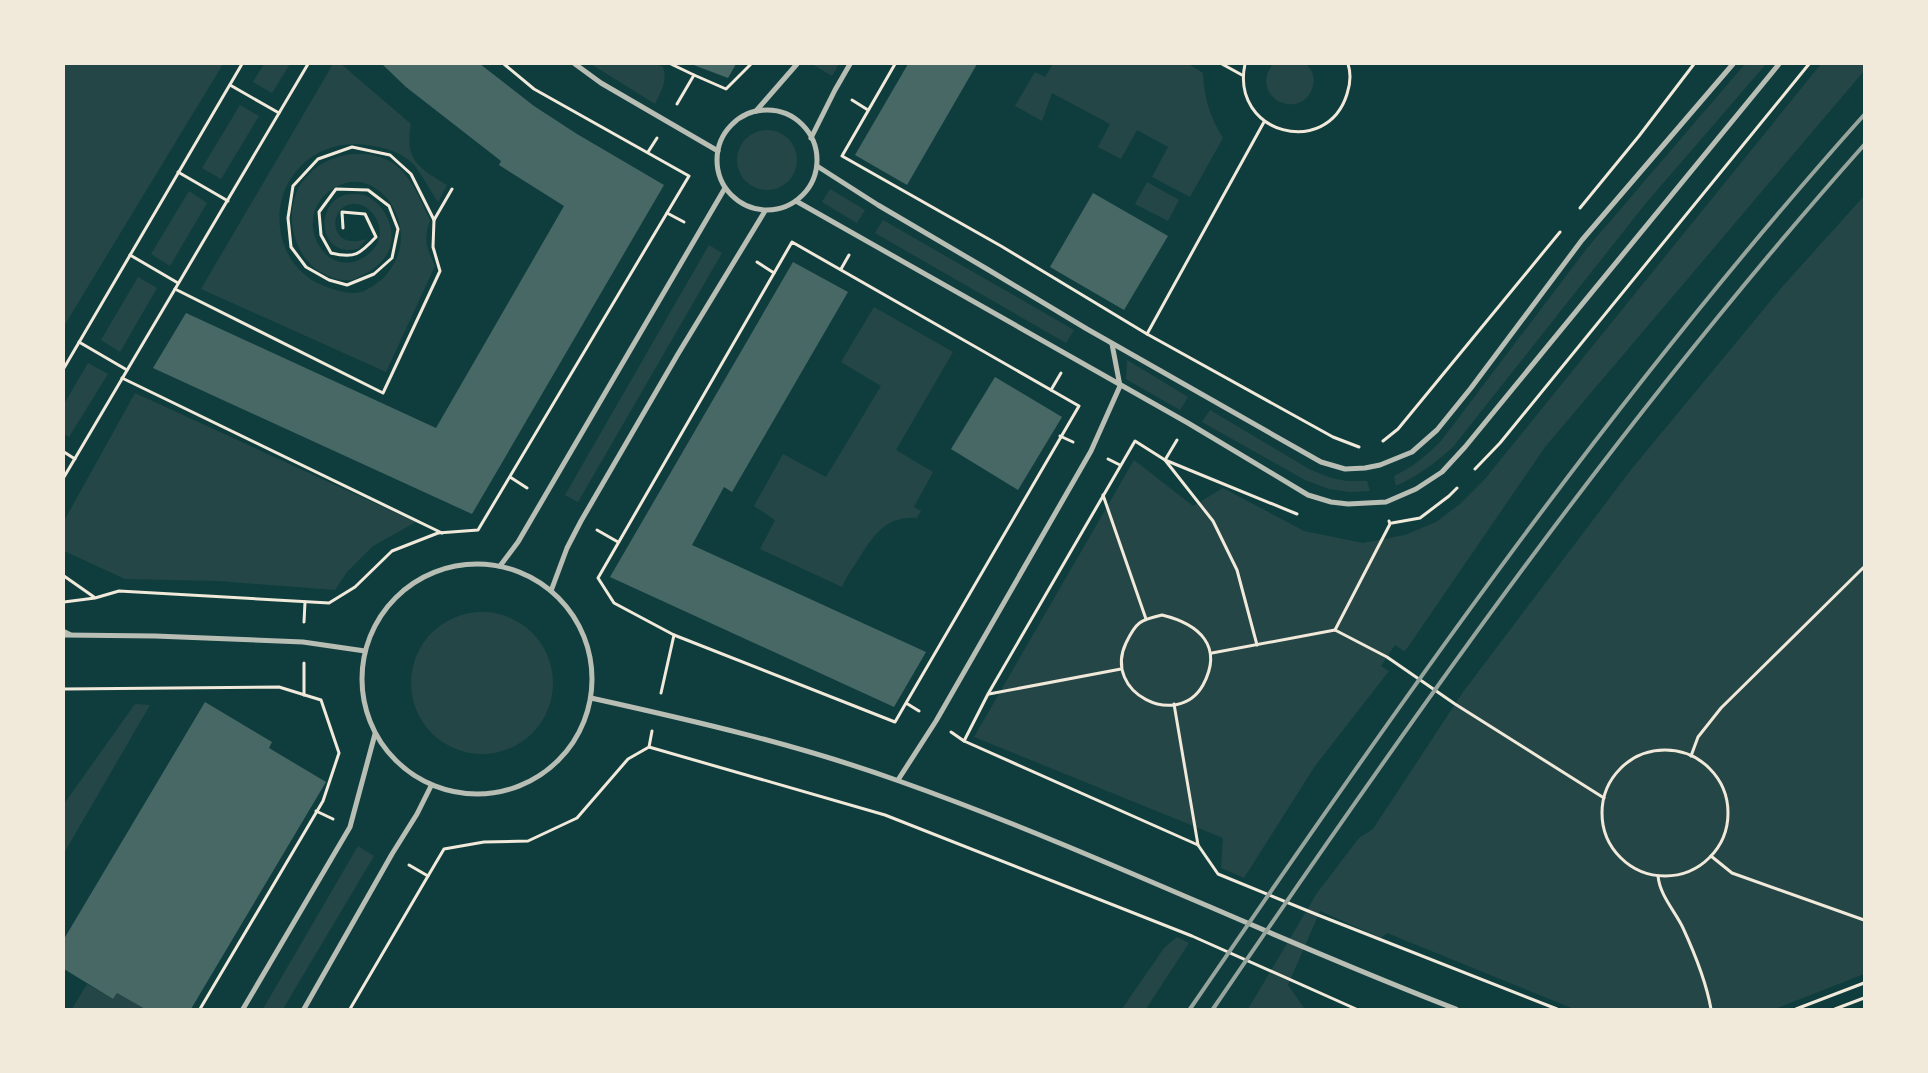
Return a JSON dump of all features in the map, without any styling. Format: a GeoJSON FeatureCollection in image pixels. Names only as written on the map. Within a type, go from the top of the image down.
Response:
{"type":"FeatureCollection","features":[{"type":"Feature","properties":{"kind":"street"},"geometry":{"type":"LineString","coordinates":[[575,64],[601,83],[718,151]]}},
{"type":"Feature","properties":{"kind":"street"},"geometry":{"type":"LineString","coordinates":[[756,111],[797,64]]}},
{"type":"Feature","properties":{"kind":"street"},"geometry":{"type":"LineString","coordinates":[[812,138],[850,64]]}},
{"type":"Feature","properties":{"kind":"street"},"geometry":{"type":"LineString","coordinates":[[817,166],[878,205],[1112,344],[1322,462],[1345,469],[1365,468],[1412,452],[1437,430],[1471,388],[1582,240],[1733,64]]}},
{"type":"Feature","properties":{"kind":"street"},"geometry":{"type":"LineString","coordinates":[[796,202],[1188,423],[1308,495],[1331,502],[1348,504],[1386,502],[1416,489],[1442,472],[1465,447],[1779,64]]}},
{"type":"Feature","properties":{"kind":"street"},"geometry":{"type":"LineString","coordinates":[[756,111],[776,111],[794,118],[812,138],[817,166],[813,180],[806,192],[796,202],[782,208],[765,211],[749,208],[735,200],[725,188],[718,170],[718,151],[725,133],[738,119],[756,111]]}},
{"type":"Feature","properties":{"kind":"street"},"geometry":{"type":"LineString","coordinates":[[500,566],[518,542],[725,188]]}},
{"type":"Feature","properties":{"kind":"street"},"geometry":{"type":"LineString","coordinates":[[551,591],[567,548],[581,521],[765,211]]}},
{"type":"Feature","properties":{"kind":"street"},"geometry":{"type":"LineString","coordinates":[[898,780],[936,721],[1091,452],[1120,386],[1112,344]]}},
{"type":"Feature","properties":{"kind":"street"},"geometry":{"type":"LineString","coordinates":[[465,564],[500,566],[519,571],[551,591],[572,613],[585,639],[592,668],[591,698],[580,731],[560,760],[532,781],[499,793],[465,794],[431,786],[399,765],[375,734],[365,708],[362,679],[365,651],[379,618],[402,592],[431,573],[465,564]]}},
{"type":"Feature","properties":{"kind":"street"},"geometry":{"type":"LineString","coordinates":[[64,635],[155,636],[303,642],[365,651]]}},
{"type":"Feature","properties":{"kind":"street"},"geometry":{"type":"LineString","coordinates":[[591,698],[803,749],[898,780],[1034,831],[1205,906],[1456,1009]]}},
{"type":"Feature","properties":{"kind":"street"},"geometry":{"type":"LineString","coordinates":[[243,1009],[350,827],[375,734]]}},
{"type":"Feature","properties":{"kind":"street"},"geometry":{"type":"LineString","coordinates":[[304,1009],[392,854],[417,814],[431,786]]}},
{"type":"Feature","properties":{"kind":"lane"},"geometry":{"type":"LineString","coordinates":[[64,631],[70,634]]}},
{"type":"Feature","properties":{"kind":"path"},"geometry":{"type":"LineString","coordinates":[[64,368],[242,64]]}},
{"type":"Feature","properties":{"kind":"path"},"geometry":{"type":"LineString","coordinates":[[64,477],[308,64]]}},
{"type":"Feature","properties":{"kind":"path"},"geometry":{"type":"LineString","coordinates":[[64,602],[95,598],[119,591],[329,604],[355,587],[392,551],[443,533],[478,530],[689,176],[534,89],[504,64]]}},
{"type":"Feature","properties":{"kind":"path"},"geometry":{"type":"LineString","coordinates":[[671,64],[726,89],[751,64]]}},
{"type":"Feature","properties":{"kind":"path"},"geometry":{"type":"LineString","coordinates":[[895,64],[842,156],[1001,246],[1147,334],[1333,437],[1358,446],[1367,447]]}},
{"type":"Feature","properties":{"kind":"path"},"geometry":{"type":"LineString","coordinates":[[1222,64],[1242,75]]}},
{"type":"Feature","properties":{"kind":"path"},"geometry":{"type":"LineString","coordinates":[[1245,64],[1242,75],[1244,93],[1252,109],[1264,122],[1281,130],[1299,132],[1316,128],[1332,119],[1344,104],[1349,87],[1348,64]]}},
{"type":"Feature","properties":{"kind":"path"},"geometry":{"type":"LineString","coordinates":[[1575,213],[1639,136],[1694,64]]}},
{"type":"Feature","properties":{"kind":"path"},"geometry":{"type":"LineString","coordinates":[[648,152],[694,75]]}},
{"type":"Feature","properties":{"kind":"path"},"geometry":{"type":"LineString","coordinates":[[230,85],[279,113]]}},
{"type":"Feature","properties":{"kind":"path"},"geometry":{"type":"LineString","coordinates":[[1147,334],[1264,122]]}},
{"type":"Feature","properties":{"kind":"path"},"geometry":{"type":"LineString","coordinates":[[343,228],[342,212],[365,214],[376,237],[363,250],[347,257],[331,253],[321,236],[319,212],[336,189],[368,190],[389,206],[398,229],[392,258],[374,274],[347,285],[329,280],[306,267],[291,247],[288,218],[294,186],[318,159],[352,147],[390,155],[411,174],[434,220]]}},
{"type":"Feature","properties":{"kind":"path"},"geometry":{"type":"LineString","coordinates":[[178,172],[228,201]]}},
{"type":"Feature","properties":{"kind":"path"},"geometry":{"type":"LineString","coordinates":[[175,289],[383,393],[440,270],[433,247],[434,220],[452,189]]}},
{"type":"Feature","properties":{"kind":"path"},"geometry":{"type":"LineString","coordinates":[[1376,447],[1398,429],[1563,229]]}},
{"type":"Feature","properties":{"kind":"path"},"geometry":{"type":"LineString","coordinates":[[792,242],[1079,406],[906,703],[895,722],[674,635],[614,603],[598,578],[792,242]]}},
{"type":"Feature","properties":{"kind":"path"},"geometry":{"type":"LineString","coordinates":[[130,255],[178,284]]}},
{"type":"Feature","properties":{"kind":"path"},"geometry":{"type":"LineString","coordinates":[[79,342],[127,370]]}},
{"type":"Feature","properties":{"kind":"path"},"geometry":{"type":"LineString","coordinates":[[122,378],[443,533]]}},
{"type":"Feature","properties":{"kind":"path"},"geometry":{"type":"LineString","coordinates":[[964,741],[988,694],[1135,441],[1165,460],[1213,521],[1237,570],[1256,645]]}},
{"type":"Feature","properties":{"kind":"path"},"geometry":{"type":"LineString","coordinates":[[64,452],[75,459]]}},
{"type":"Feature","properties":{"kind":"path"},"geometry":{"type":"LineString","coordinates":[[1103,495],[1146,619]]}},
{"type":"Feature","properties":{"kind":"path"},"geometry":{"type":"LineString","coordinates":[[1336,630],[1390,524]]}},
{"type":"Feature","properties":{"kind":"path"},"geometry":{"type":"LineString","coordinates":[[1691,756],[1698,737],[1721,708],[1864,567]]}},
{"type":"Feature","properties":{"kind":"path"},"geometry":{"type":"LineString","coordinates":[[64,576],[95,598]]}},
{"type":"Feature","properties":{"kind":"path"},"geometry":{"type":"LineString","coordinates":[[1162,615],[1180,619],[1198,631],[1212,653],[1208,675],[1199,692],[1188,701],[1174,704],[1160,705],[1144,700],[1129,687],[1121,669],[1121,656],[1134,626],[1146,619],[1162,615]]}},
{"type":"Feature","properties":{"kind":"path"},"geometry":{"type":"LineString","coordinates":[[1212,653],[1336,630],[1387,657],[1455,704],[1604,798]]}},
{"type":"Feature","properties":{"kind":"path"},"geometry":{"type":"LineString","coordinates":[[988,694],[1121,669]]}},
{"type":"Feature","properties":{"kind":"path"},"geometry":{"type":"LineString","coordinates":[[64,689],[279,687],[321,700],[339,753],[323,801],[200,1009]]}},
{"type":"Feature","properties":{"kind":"path"},"geometry":{"type":"LineString","coordinates":[[906,703],[964,741],[1198,845]]}},
{"type":"Feature","properties":{"kind":"path"},"geometry":{"type":"LineString","coordinates":[[1174,704],[1198,845],[1218,874],[1557,1009]]}},
{"type":"Feature","properties":{"kind":"path"},"geometry":{"type":"LineString","coordinates":[[428,876],[444,849],[484,842],[528,841],[577,818],[628,759],[649,747],[885,815],[1192,936],[1356,1009]]}},
{"type":"Feature","properties":{"kind":"path"},"geometry":{"type":"LineString","coordinates":[[1670,750],[1691,756],[1710,769],[1724,789],[1728,813],[1724,836],[1711,856],[1696,868],[1677,875],[1658,876],[1641,871],[1626,862],[1614,849],[1605,833],[1602,816],[1604,798],[1613,778],[1628,762],[1648,752],[1670,750]]}},
{"type":"Feature","properties":{"kind":"path"},"geometry":{"type":"LineString","coordinates":[[1711,856],[1732,872],[1864,920]]}},
{"type":"Feature","properties":{"kind":"path"},"geometry":{"type":"LineString","coordinates":[[1658,876],[1659,886],[1683,927],[1708,987],[1711,1009]]}},
{"type":"Feature","properties":{"kind":"path"},"geometry":{"type":"LineString","coordinates":[[1796,1009],[1864,983]]}},
{"type":"Feature","properties":{"kind":"path"},"geometry":{"type":"LineString","coordinates":[[1835,1009],[1864,998]]}},
{"type":"Feature","properties":{"kind":"shaded area"},"geometry":{"type":"Polygon","coordinates":[[[64,64],[223,64],[64,326],[64,64]]]}},
{"type":"Feature","properties":{"kind":"shaded area"},"geometry":{"type":"Polygon","coordinates":[[[264,64],[290,64],[272,93],[253,82],[264,64]]]}},
{"type":"Feature","properties":{"kind":"shaded area"},"geometry":{"type":"Polygon","coordinates":[[[333,64],[341,64],[411,124],[410,146],[416,162],[421,168],[447,185],[438,202],[409,160],[380,147],[345,145],[326,150],[309,159],[295,173],[285,189],[280,208],[280,229],[286,250],[292,261],[305,275],[316,282],[348,293],[364,291],[384,278],[388,273],[399,252],[401,234],[398,218],[390,202],[379,191],[366,183],[350,182],[334,188],[320,200],[314,215],[313,230],[318,244],[327,255],[338,262],[352,262],[367,255],[377,244],[380,233],[374,215],[364,206],[352,204],[340,210],[335,222],[336,229],[344,239],[355,241],[367,239],[358,249],[353,250],[342,249],[331,243],[325,227],[325,217],[328,208],[334,201],[342,196],[362,194],[374,200],[380,206],[390,225],[391,244],[384,259],[378,265],[354,279],[341,280],[332,277],[319,271],[309,262],[295,238],[292,225],[292,211],[300,185],[318,166],[329,160],[353,154],[366,154],[378,156],[399,168],[417,192],[430,220],[426,239],[435,266],[386,372],[201,289],[333,64]]]}},
{"type":"Feature","properties":{"kind":"shaded area"},"geometry":{"type":"Polygon","coordinates":[[[591,64],[656,64],[663,67],[665,77],[655,104],[591,64]]]}},
{"type":"Feature","properties":{"kind":"shaded area"},"geometry":{"type":"Polygon","coordinates":[[[812,64],[839,64],[832,76],[812,64]]]}},
{"type":"Feature","properties":{"kind":"shaded area"},"geometry":{"type":"Polygon","coordinates":[[[1053,64],[1188,64],[1203,73],[1208,107],[1223,138],[1190,197],[1152,177],[1168,147],[1137,130],[1121,159],[1098,147],[1110,124],[1052,93],[1042,121],[1015,106],[1035,72],[1045,77],[1053,64]]]}},
{"type":"Feature","properties":{"kind":"shaded area"},"geometry":{"type":"Polygon","coordinates":[[[1273,64],[1306,64],[1312,72],[1314,82],[1306,99],[1297,104],[1287,104],[1278,101],[1271,95],[1267,86],[1267,76],[1273,64]]]}},
{"type":"Feature","properties":{"kind":"shaded area"},"geometry":{"type":"Polygon","coordinates":[[[1745,64],[1766,64],[1646,203],[1453,447],[1426,469],[1396,486],[1394,476],[1419,461],[1441,441],[1588,247],[1745,64]]]}},
{"type":"Feature","properties":{"kind":"shaded area"},"geometry":{"type":"Polygon","coordinates":[[[1821,64],[1864,64],[1864,71],[1545,447],[1408,647],[1404,651],[1395,645],[1381,666],[1389,671],[1315,766],[1244,878],[1221,868],[1223,838],[974,737],[1134,460],[1193,506],[1223,488],[1304,531],[1363,543],[1405,535],[1436,522],[1460,504],[1485,479],[1821,64]]]}},
{"type":"Feature","properties":{"kind":"shaded area"},"geometry":{"type":"Polygon","coordinates":[[[240,105],[259,116],[221,179],[202,168],[240,105]]]}},
{"type":"Feature","properties":{"kind":"shaded area"},"geometry":{"type":"Polygon","coordinates":[[[761,130],[773,130],[784,135],[792,143],[797,154],[795,172],[784,185],[773,190],[761,190],[750,185],[742,177],[737,166],[737,154],[742,143],[750,135],[761,130]]]}},
{"type":"Feature","properties":{"kind":"shaded area"},"geometry":{"type":"Polygon","coordinates":[[[1147,182],[1179,200],[1168,221],[1135,204],[1147,182]]]}},
{"type":"Feature","properties":{"kind":"shaded area"},"geometry":{"type":"Polygon","coordinates":[[[830,189],[865,210],[857,223],[822,202],[830,189]]]}},
{"type":"Feature","properties":{"kind":"shaded area"},"geometry":{"type":"Polygon","coordinates":[[[189,191],[207,203],[170,266],[151,254],[189,191]]]}},
{"type":"Feature","properties":{"kind":"shaded area"},"geometry":{"type":"Polygon","coordinates":[[[1864,196],[1864,974],[1775,1009],[1574,1009],[1387,933],[1381,938],[1320,911],[1288,985],[1304,1008],[1307,1009],[1248,1009],[1317,893],[1359,838],[1373,829],[1463,692],[1630,471],[1782,287],[1864,196]]]}},
{"type":"Feature","properties":{"kind":"shaded area"},"geometry":{"type":"Polygon","coordinates":[[[883,220],[1074,330],[1066,343],[875,233],[883,220]]]}},
{"type":"Feature","properties":{"kind":"shaded area"},"geometry":{"type":"Polygon","coordinates":[[[709,245],[722,253],[578,502],[565,495],[709,245]]]}},
{"type":"Feature","properties":{"kind":"shaded area"},"geometry":{"type":"Polygon","coordinates":[[[138,277],[157,288],[120,352],[101,340],[138,277]]]}},
{"type":"Feature","properties":{"kind":"shaded area"},"geometry":{"type":"Polygon","coordinates":[[[874,307],[953,352],[896,450],[933,472],[914,507],[921,511],[917,518],[896,520],[881,529],[869,543],[842,587],[760,549],[775,520],[754,506],[783,454],[826,477],[881,386],[841,362],[874,307]]]}},
{"type":"Feature","properties":{"kind":"shaded area"},"geometry":{"type":"Polygon","coordinates":[[[1127,360],[1188,397],[1180,410],[1126,379],[1127,360]]]}},
{"type":"Feature","properties":{"kind":"shaded area"},"geometry":{"type":"Polygon","coordinates":[[[88,363],[108,374],[69,437],[64,434],[64,404],[88,363]]]}},
{"type":"Feature","properties":{"kind":"shaded area"},"geometry":{"type":"Polygon","coordinates":[[[135,393],[416,522],[373,546],[347,572],[335,590],[218,581],[125,579],[64,551],[64,521],[135,393]]]}},
{"type":"Feature","properties":{"kind":"shaded area"},"geometry":{"type":"Polygon","coordinates":[[[1210,410],[1309,469],[1331,478],[1347,481],[1367,481],[1370,491],[1350,492],[1329,489],[1305,480],[1202,422],[1210,410]]]}},
{"type":"Feature","properties":{"kind":"shaded area"},"geometry":{"type":"Polygon","coordinates":[[[482,612],[496,613],[509,617],[522,624],[532,633],[541,643],[548,656],[552,669],[552,697],[548,710],[541,723],[532,733],[522,742],[509,749],[496,753],[482,754],[468,753],[455,749],[442,742],[432,733],[423,723],[416,710],[412,697],[411,683],[412,669],[416,656],[423,643],[432,633],[442,624],[455,617],[468,613],[482,612]]]}},
{"type":"Feature","properties":{"kind":"shaded area"},"geometry":{"type":"Polygon","coordinates":[[[135,704],[150,705],[64,853],[64,806],[66,801],[135,704]]]}},
{"type":"Feature","properties":{"kind":"shaded area"},"geometry":{"type":"Polygon","coordinates":[[[358,846],[374,856],[283,1009],[263,1009],[358,846]]]}},
{"type":"Feature","properties":{"kind":"shaded area"},"geometry":{"type":"Polygon","coordinates":[[[1177,937],[1189,943],[1146,1009],[1122,1009],[1164,948],[1177,937]]]}},
{"type":"Feature","properties":{"kind":"shaded area"},"geometry":{"type":"Polygon","coordinates":[[[87,984],[113,999],[117,993],[145,1009],[72,1009],[87,984]]]}},
{"type":"Feature","properties":{"kind":"building"},"geometry":{"type":"Polygon","coordinates":[[[382,64],[480,64],[534,106],[577,134],[664,185],[472,514],[153,368],[186,313],[436,428],[564,206],[499,165],[501,161],[406,87],[382,64]]]}},
{"type":"Feature","properties":{"kind":"building"},"geometry":{"type":"Polygon","coordinates":[[[691,64],[736,64],[728,78],[691,64]]]}},
{"type":"Feature","properties":{"kind":"building"},"geometry":{"type":"Polygon","coordinates":[[[908,64],[977,64],[907,185],[855,155],[908,64]]]}},
{"type":"Feature","properties":{"kind":"building"},"geometry":{"type":"Polygon","coordinates":[[[1093,193],[1168,236],[1124,310],[1050,267],[1093,193]]]}},
{"type":"Feature","properties":{"kind":"building"},"geometry":{"type":"Polygon","coordinates":[[[793,262],[848,292],[732,492],[724,487],[692,545],[926,652],[894,707],[610,577],[793,262]]]}},
{"type":"Feature","properties":{"kind":"building"},"geometry":{"type":"Polygon","coordinates":[[[995,377],[1062,417],[1018,490],[951,449],[995,377]]]}},
{"type":"Feature","properties":{"kind":"building"},"geometry":{"type":"Polygon","coordinates":[[[205,702],[272,742],[269,748],[326,782],[191,1009],[145,1009],[117,993],[113,999],[64,969],[64,939],[205,702]]]}},
{"type":"Feature","properties":{"kind":"railway"},"geometry":{"type":"LineString","coordinates":[[1190,1009],[1349,779],[1512,551],[1683,329],[1772,221],[1864,115]]}},
{"type":"Feature","properties":{"kind":"railway"},"geometry":{"type":"LineString","coordinates":[[1213,1009],[1289,897],[1445,676],[1606,458],[1775,247],[1864,145]]}}]}
